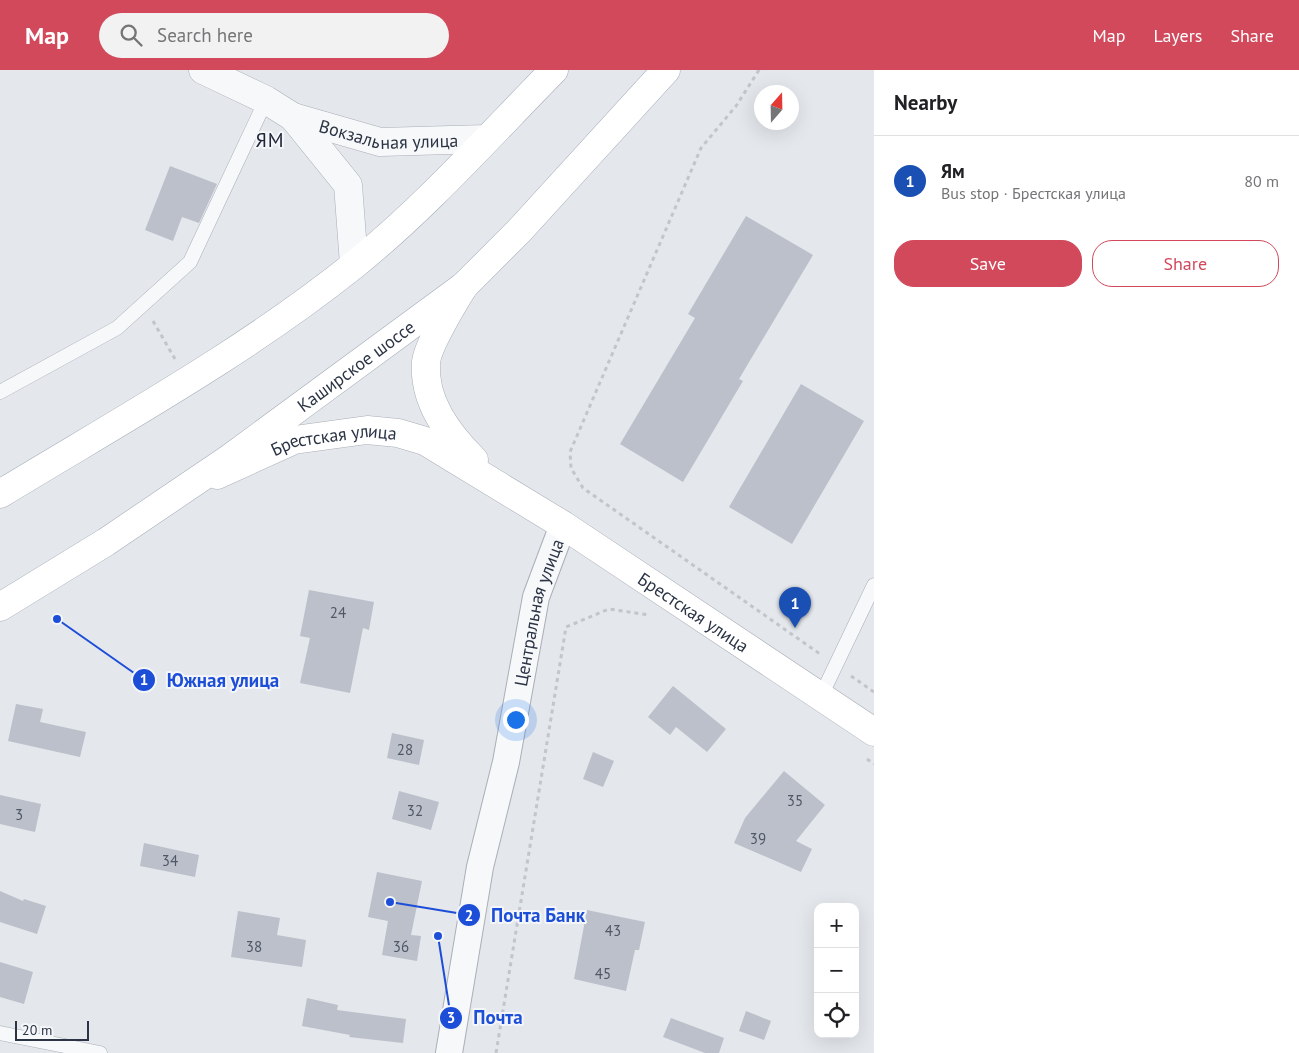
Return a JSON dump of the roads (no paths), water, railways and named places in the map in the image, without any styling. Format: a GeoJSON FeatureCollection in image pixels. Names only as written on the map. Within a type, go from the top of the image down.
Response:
{"type":"FeatureCollection","features":[{"type":"Feature","properties":{"kind":"main road"},"geometry":{"type":"LineString","coordinates":[[0,494],[239,348],[354,264],[411,213],[554,70]]}},
{"type":"Feature","properties":{"kind":"main road","name":"Каширское шоссе"},"geometry":{"type":"LineString","coordinates":[[0,607],[106,542],[230,458],[464,286],[519,231],[666,70]]}},
{"type":"Feature","properties":{"kind":"main road","name":"Брестская улица"},"geometry":{"type":"LineString","coordinates":[[464,286],[442,324],[426,361],[429,393],[446,431],[473,459],[512,494]]}},
{"type":"Feature","properties":{"kind":"main road","name":"Брестская улица"},"geometry":{"type":"LineString","coordinates":[[180,492],[294,440],[367,430],[398,433],[425,441],[563,525],[874,732]]}},
{"type":"Feature","properties":{"kind":"street","name":"Вокзальная улица"},"geometry":{"type":"LineString","coordinates":[[203,70],[266,100],[293,117],[380,142],[486,139]]}},
{"type":"Feature","properties":{"kind":"street","name":"Вокзальная улица"},"geometry":{"type":"LineString","coordinates":[[293,117],[348,186],[354,264]]}},
{"type":"Feature","properties":{"kind":"street","name":"Центральная улица"},"geometry":{"type":"LineString","coordinates":[[449,1053],[480,867],[506,762],[536,597],[563,525]]}},
{"type":"Feature","properties":{"kind":"lane"},"geometry":{"type":"LineString","coordinates":[[0,392],[117,328],[190,262],[266,100]]}},
{"type":"Feature","properties":{"kind":"lane"},"geometry":{"type":"LineString","coordinates":[[821,696],[874,585]]}},
{"type":"Feature","properties":{"kind":"lane"},"geometry":{"type":"LineString","coordinates":[[0,1034],[100,1053]]}},
{"type":"Feature","properties":{"kind":"place","name":"Южная улица"},"geometry":{"type":"Point","coordinates":[57,619]}},
{"type":"Feature","properties":{"kind":"place","name":"Ям"},"geometry":{"type":"Point","coordinates":[795,628]}},
{"type":"Feature","properties":{"kind":"place","name":"Почта Банк"},"geometry":{"type":"Point","coordinates":[390,902]}},
{"type":"Feature","properties":{"kind":"place","name":"Почта"},"geometry":{"type":"Point","coordinates":[438,936]}},
{"type":"Feature","properties":{"kind":"district","name":"ЯМ"},"geometry":{"type":"Point","coordinates":[270,140]}}]}
